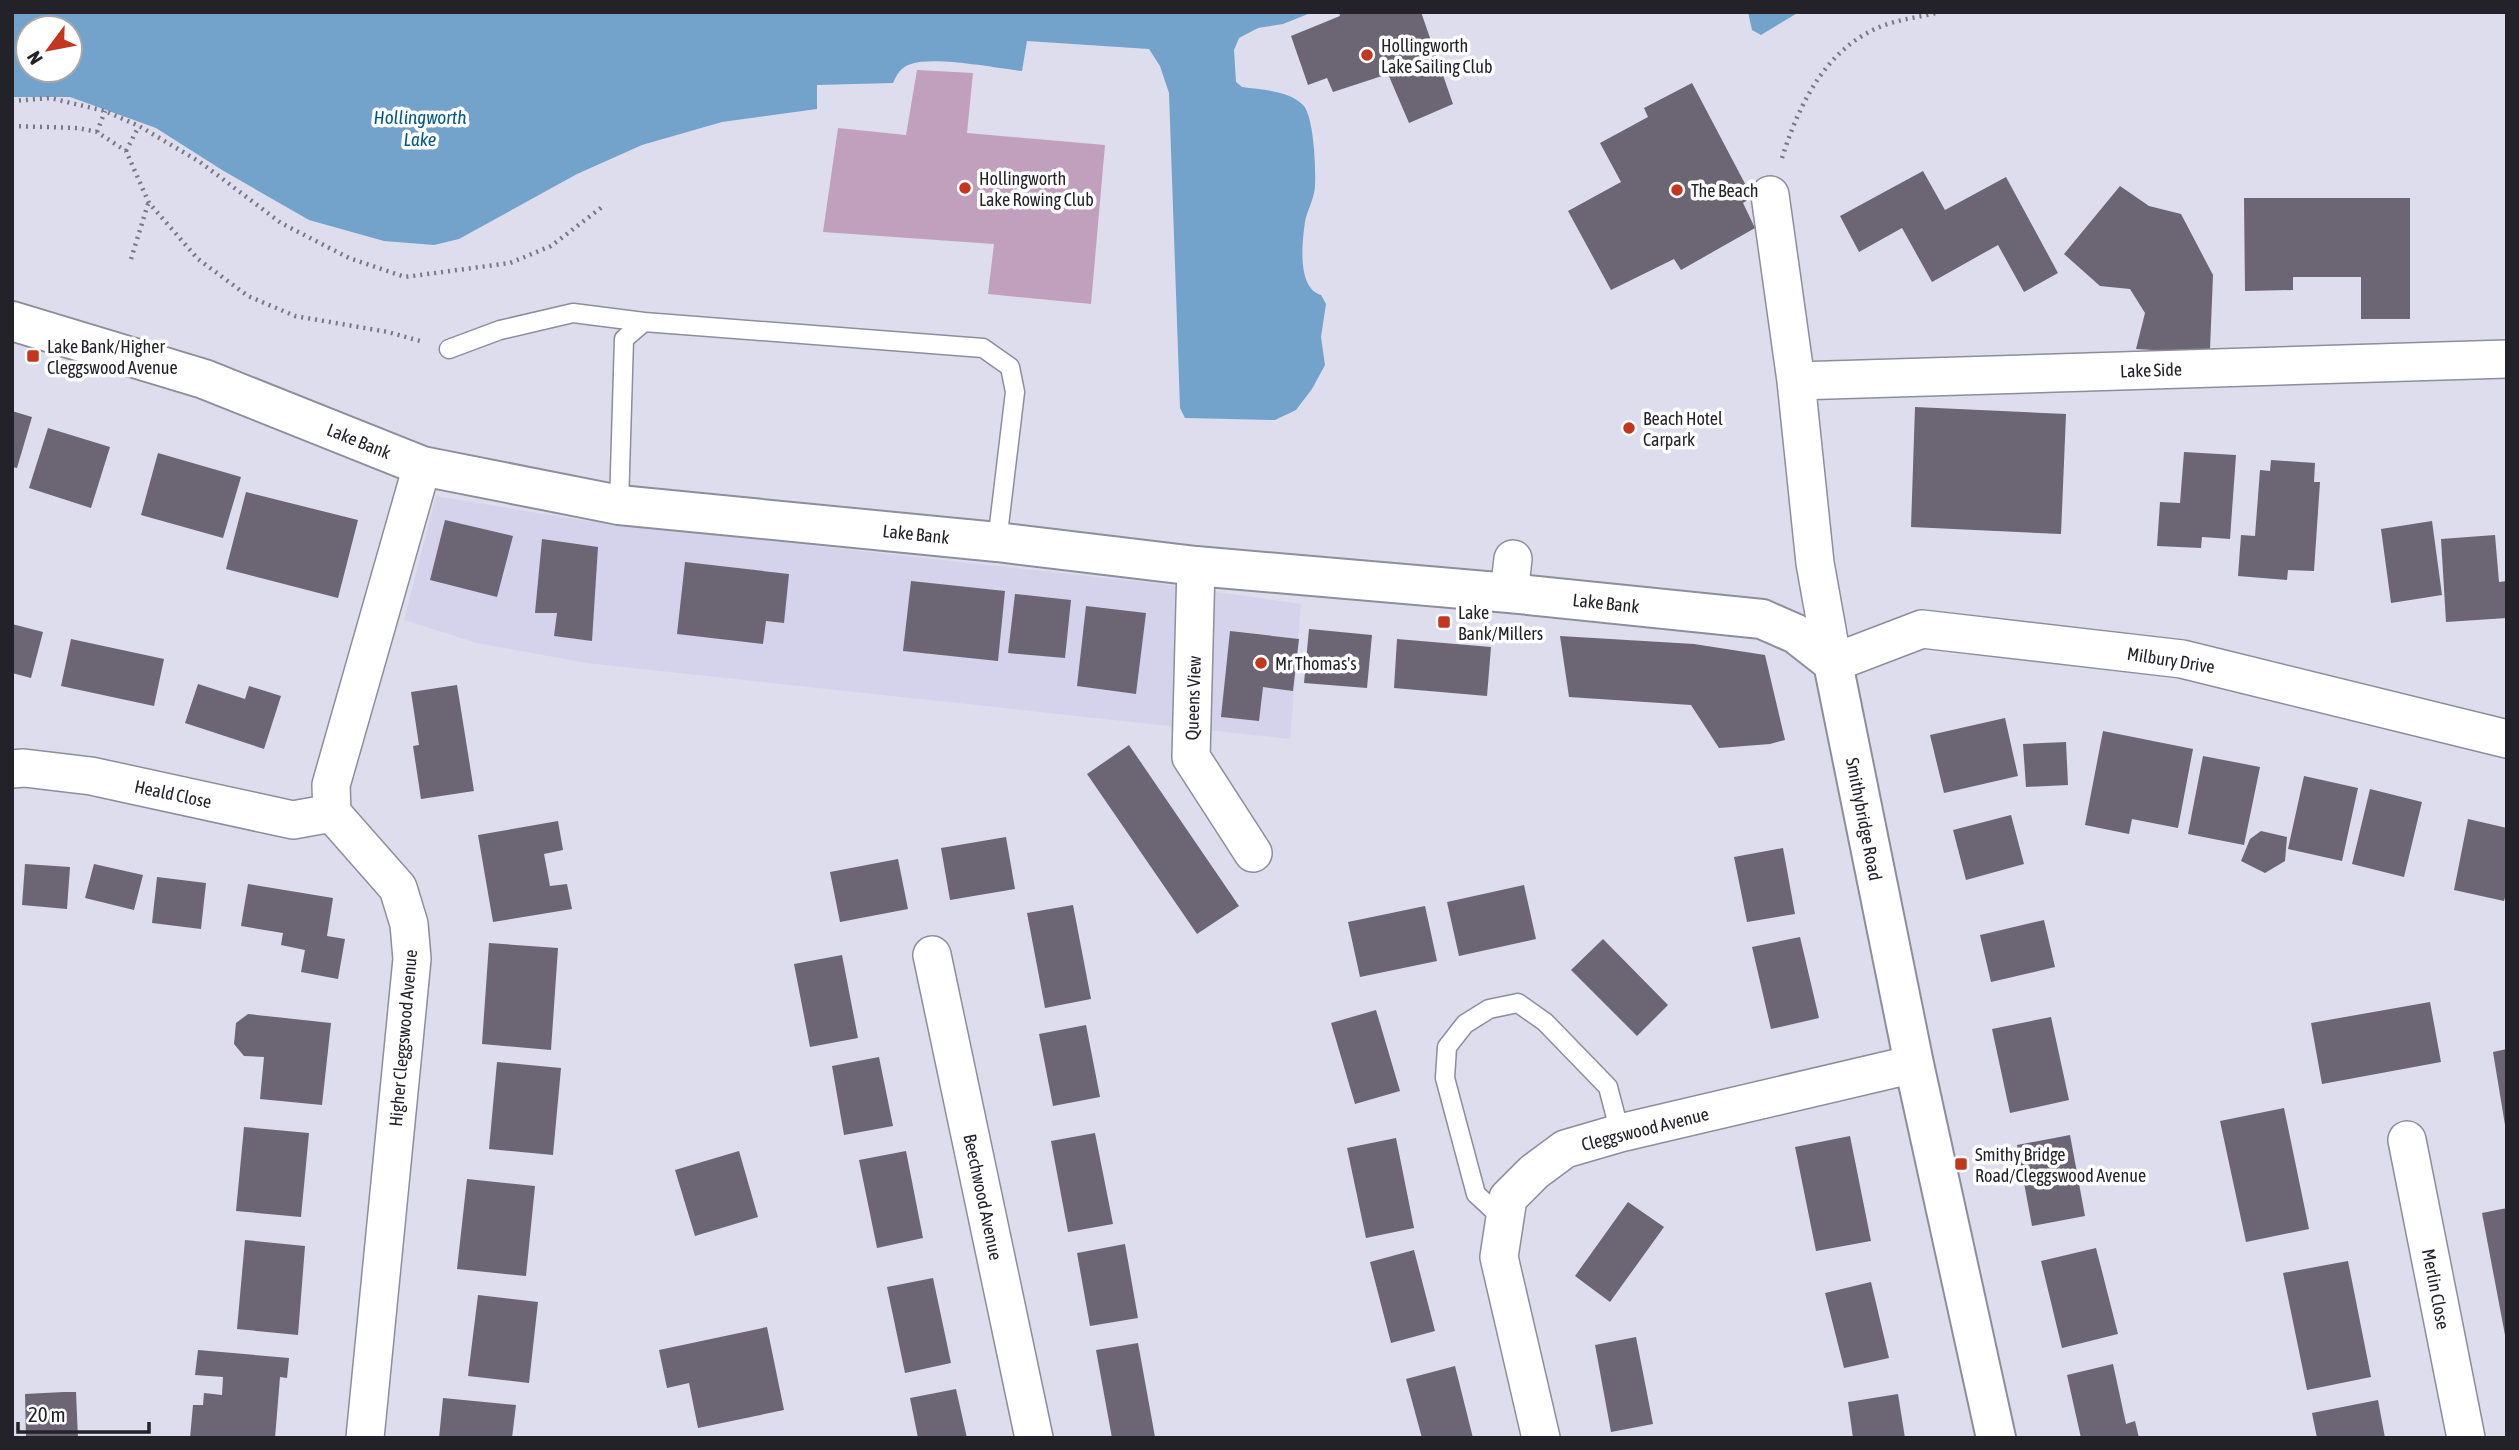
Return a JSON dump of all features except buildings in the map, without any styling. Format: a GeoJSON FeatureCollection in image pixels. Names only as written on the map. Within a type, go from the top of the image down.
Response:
{"type":"FeatureCollection","features":[{"type":"Feature","properties":{"kind":"main road","name":"Lake Bank"},"geometry":{"type":"LineString","coordinates":[[12,321],[204,379],[422,466],[619,505],[997,542],[1196,566],[1511,576],[1762,620],[1796,634],[1833,663]]}},
{"type":"Feature","properties":{"kind":"main road","name":"Smithybridge Road"},"geometry":{"type":"LineString","coordinates":[[1833,663],[1914,1064],[1996,1438]]}},
{"type":"Feature","properties":{"kind":"street","name":"Smithybridge Road"},"geometry":{"type":"LineString","coordinates":[[1770,195],[1796,381],[1815,563],[1833,663]]}},
{"type":"Feature","properties":{"kind":"street","name":"Lake Side"},"geometry":{"type":"LineString","coordinates":[[1796,381],[2507,359]]}},
{"type":"Feature","properties":{"kind":"street"},"geometry":{"type":"LineString","coordinates":[[332,813],[331,785],[422,466]]}},
{"type":"Feature","properties":{"kind":"street","name":"Queens View"},"geometry":{"type":"LineString","coordinates":[[1196,566],[1191,757],[1253,853]]}},
{"type":"Feature","properties":{"kind":"street","name":"Milbury Drive"},"geometry":{"type":"LineString","coordinates":[[1833,663],[1922,629],[2182,659],[2507,739]]}},
{"type":"Feature","properties":{"kind":"street","name":"Heald Close"},"geometry":{"type":"LineString","coordinates":[[12,769],[91,776],[293,820],[332,813]]}},
{"type":"Feature","properties":{"kind":"street","name":"Higher Cleggswood Avenue"},"geometry":{"type":"LineString","coordinates":[[332,813],[398,888],[409,924],[412,959],[365,1438]]}},
{"type":"Feature","properties":{"kind":"street","name":"Beechwood Avenue"},"geometry":{"type":"LineString","coordinates":[[932,956],[1034,1438]]}},
{"type":"Feature","properties":{"kind":"street","name":"Cleggswood Avenue"},"geometry":{"type":"LineString","coordinates":[[1541,1438],[1499,1257],[1508,1198],[1534,1172],[1565,1149],[1620,1133],[1914,1064]]}},
{"type":"Feature","properties":{"kind":"street","name":"Merlin Close"},"geometry":{"type":"LineString","coordinates":[[2407,1140],[2466,1438]]}},
{"type":"Feature","properties":{"kind":"lane"},"geometry":{"type":"LineString","coordinates":[[449,349],[500,330],[573,313],[644,322],[983,348],[1010,367],[1015,392],[997,542]]}},
{"type":"Feature","properties":{"kind":"lane"},"geometry":{"type":"LineString","coordinates":[[619,505],[624,339],[644,322]]}},
{"type":"Feature","properties":{"kind":"lane"},"geometry":{"type":"LineString","coordinates":[[1503,1219],[1476,1194],[1445,1078],[1447,1047],[1465,1024],[1489,1009],[1518,1003],[1545,1022],[1608,1087],[1620,1133]]}},
{"type":"Feature","properties":{"kind":"path"},"geometry":{"type":"LineString","coordinates":[[12,101],[50,98],[105,111],[139,126],[200,162],[281,222],[349,258],[405,277],[510,263],[551,246],[602,207]]}},
{"type":"Feature","properties":{"kind":"path"},"geometry":{"type":"LineString","coordinates":[[97,132],[105,111]]}},
{"type":"Feature","properties":{"kind":"path"},"geometry":{"type":"LineString","coordinates":[[12,126],[78,128],[97,132],[126,151],[149,203],[198,259],[248,296],[295,316],[388,332],[449,349]]}},
{"type":"Feature","properties":{"kind":"path"},"geometry":{"type":"LineString","coordinates":[[126,151],[139,126]]}},
{"type":"Feature","properties":{"kind":"path"},"geometry":{"type":"LineString","coordinates":[[131,259],[149,203]]}},
{"type":"Feature","properties":{"kind":"shaded area","name":"Hollingworth Lake Rowing Club"},"geometry":{"type":"Polygon","coordinates":[[[917,70],[973,73],[967,133],[1105,145],[1091,304],[988,294],[994,244],[823,232],[838,128],[906,135],[917,70]]]}},
{"type":"Feature","properties":{"kind":"shaded area"},"geometry":{"type":"Polygon","coordinates":[[[436,496],[586,521],[1161,584],[1301,604],[1290,739],[587,663],[477,643],[404,620],[436,496]]]}},
{"type":"Feature","properties":{"kind":"water","name":"Hollingworth Lake"},"geometry":{"type":"Polygon","coordinates":[[[12,12],[1313,12],[1283,24],[1258,28],[1239,38],[1234,50],[1236,82],[1242,87],[1290,96],[1303,105],[1310,120],[1315,156],[1315,185],[1305,222],[1303,264],[1308,284],[1313,291],[1321,295],[1326,304],[1321,337],[1325,365],[1296,410],[1275,420],[1185,418],[1180,408],[1169,93],[1160,66],[1149,49],[1027,41],[1022,71],[934,61],[905,67],[893,83],[817,85],[817,109],[722,122],[642,145],[577,174],[459,239],[434,245],[384,241],[309,220],[156,128],[70,97],[12,97],[12,12]]]}},
{"type":"Feature","properties":{"kind":"water"},"geometry":{"type":"Polygon","coordinates":[[[1748,12],[1799,12],[1761,35],[1752,30],[1748,12]]]}},
{"type":"Feature","properties":{"kind":"place","name":"Hollingworth Lake Sailing Club"},"geometry":{"type":"Point","coordinates":[1367,55]}},
{"type":"Feature","properties":{"kind":"place","name":"Hollingworth Lake Rowing Club"},"geometry":{"type":"Point","coordinates":[965,188]}},
{"type":"Feature","properties":{"kind":"place","name":"The Beach"},"geometry":{"type":"Point","coordinates":[1677,190]}},
{"type":"Feature","properties":{"kind":"place","name":"Lake Bank/Higher Cleggswood Avenue"},"geometry":{"type":"Point","coordinates":[33,356]}},
{"type":"Feature","properties":{"kind":"place","name":"Beach Hotel Carpark"},"geometry":{"type":"Point","coordinates":[1629,428]}},
{"type":"Feature","properties":{"kind":"place","name":"Lake Bank/Millers"},"geometry":{"type":"Point","coordinates":[1444,622]}},
{"type":"Feature","properties":{"kind":"place","name":"Mr Thomas's"},"geometry":{"type":"Point","coordinates":[1261,663]}},
{"type":"Feature","properties":{"kind":"place","name":"Smithy Bridge Road/Cleggswood Avenue"},"geometry":{"type":"Point","coordinates":[1961,1164]}}]}
